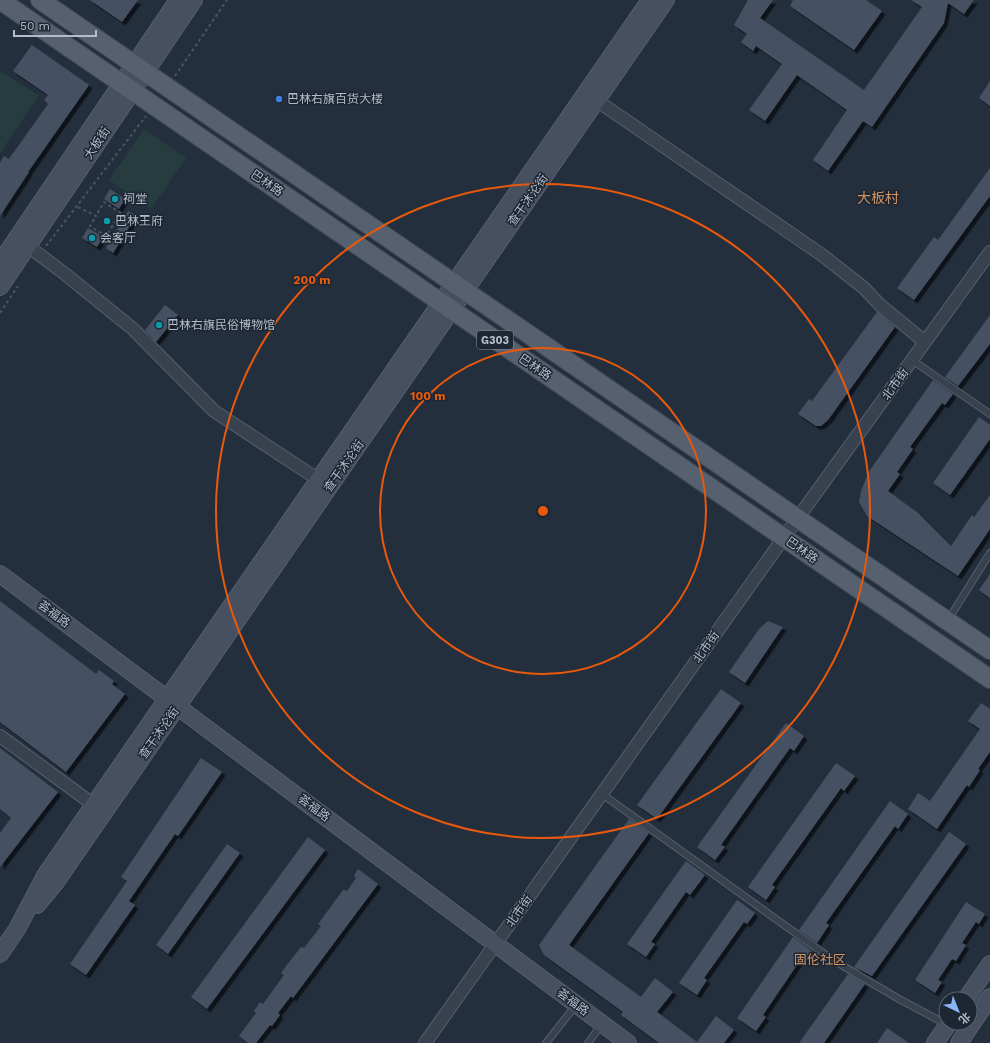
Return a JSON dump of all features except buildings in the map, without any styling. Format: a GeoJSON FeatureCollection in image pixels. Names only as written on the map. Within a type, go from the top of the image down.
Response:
{"type":"FeatureCollection","features":[{"type":"Feature","properties":{"kind":"main road","name":"巴林路"},"geometry":{"type":"LineString","coordinates":[[0,0],[990,679]]}},
{"type":"Feature","properties":{"kind":"main road","name":"巴林路"},"geometry":{"type":"LineString","coordinates":[[40,0],[990,650]]}},
{"type":"Feature","properties":{"kind":"street","name":"大板街"},"geometry":{"type":"LineString","coordinates":[[140,68],[178,0]]}},
{"type":"Feature","properties":{"kind":"street","name":"大板街"},"geometry":{"type":"LineString","coordinates":[[0,263],[140,68],[194,0]]}},
{"type":"Feature","properties":{"kind":"street","name":"查干沐沦街"},"geometry":{"type":"LineString","coordinates":[[459,288],[650,0]]}},
{"type":"Feature","properties":{"kind":"street","name":"查干沐沦街"},"geometry":{"type":"LineString","coordinates":[[0,948],[56,882],[319,480],[596,100],[666,0]]}},
{"type":"Feature","properties":{"kind":"street","name":"大板街"},"geometry":{"type":"LineString","coordinates":[[0,287],[34,250],[127,87]]}},
{"type":"Feature","properties":{"kind":"street"},"geometry":{"type":"LineString","coordinates":[[596,100],[822,255],[864,288],[880,305],[925,342]]}},
{"type":"Feature","properties":{"kind":"street"},"geometry":{"type":"LineString","coordinates":[[34,250],[132,329],[214,411],[319,480]]}},
{"type":"Feature","properties":{"kind":"street","name":"北市街"},"geometry":{"type":"LineString","coordinates":[[425,1043],[797,519],[990,252]]}},
{"type":"Feature","properties":{"kind":"street","name":"查干沐沦街"},"geometry":{"type":"LineString","coordinates":[[17,929],[46,874],[94,806],[172,703],[446,306]]}},
{"type":"Feature","properties":{"kind":"street","name":"荟福路"},"geometry":{"type":"LineString","coordinates":[[0,574],[628,1043]]}},
{"type":"Feature","properties":{"kind":"street"},"geometry":{"type":"LineString","coordinates":[[0,736],[94,806]]}},
{"type":"Feature","properties":{"kind":"street"},"geometry":{"type":"LineString","coordinates":[[971,991],[990,964]]}},
{"type":"Feature","properties":{"kind":"street"},"geometry":{"type":"LineString","coordinates":[[958,1043],[990,997]]}},
{"type":"Feature","properties":{"kind":"street"},"geometry":{"type":"LineString","coordinates":[[935,1043],[943,1031]]}},
{"type":"Feature","properties":{"kind":"lane"},"geometry":{"type":"LineString","coordinates":[[912,360],[990,414]]}},
{"type":"Feature","properties":{"kind":"lane"},"geometry":{"type":"LineString","coordinates":[[947,621],[990,553]]}},
{"type":"Feature","properties":{"kind":"lane"},"geometry":{"type":"LineString","coordinates":[[602,794],[833,960],[899,999],[938,1019]]}},
{"type":"Feature","properties":{"kind":"lane"},"geometry":{"type":"LineString","coordinates":[[546,1043],[576,1004]]}},
{"type":"Feature","properties":{"kind":"lane"},"geometry":{"type":"LineString","coordinates":[[588,1043],[602,1024]]}},
{"type":"Feature","properties":{"kind":"path"},"geometry":{"type":"LineString","coordinates":[[167,87],[227,0]]}},
{"type":"Feature","properties":{"kind":"path"},"geometry":{"type":"LineString","coordinates":[[34,250],[78,207],[154,105]]}},
{"type":"Feature","properties":{"kind":"path"},"geometry":{"type":"LineString","coordinates":[[104,202],[121,213],[106,236],[90,226],[96,216],[104,202]]}},
{"type":"Feature","properties":{"kind":"path"},"geometry":{"type":"LineString","coordinates":[[78,207],[96,216]]}},
{"type":"Feature","properties":{"kind":"path"},"geometry":{"type":"LineString","coordinates":[[0,313],[22,280]]}},
{"type":"Feature","properties":{"kind":"green space"},"geometry":{"type":"Polygon","coordinates":[[[0,71],[39,95],[0,153],[0,71]]]}},
{"type":"Feature","properties":{"kind":"green space"},"geometry":{"type":"Polygon","coordinates":[[[144,129],[186,158],[151,209],[109,180],[144,129]]]}},
{"type":"Feature","properties":{"kind":"place","name":"巴林右旗百货大楼"},"geometry":{"type":"Point","coordinates":[279,99]}},
{"type":"Feature","properties":{"kind":"place","name":"祠堂"},"geometry":{"type":"Point","coordinates":[115,199]}},
{"type":"Feature","properties":{"kind":"place","name":"巴林王府"},"geometry":{"type":"Point","coordinates":[107,221]}},
{"type":"Feature","properties":{"kind":"place","name":"会客厅"},"geometry":{"type":"Point","coordinates":[92,238]}},
{"type":"Feature","properties":{"kind":"place","name":"巴林右旗民俗博物馆"},"geometry":{"type":"Point","coordinates":[159,325]}},
{"type":"Feature","properties":{"kind":"district","name":"大板村"},"geometry":{"type":"Point","coordinates":[878,198]}},
{"type":"Feature","properties":{"kind":"district","name":"固伦社区"},"geometry":{"type":"Point","coordinates":[820,959]}}]}
